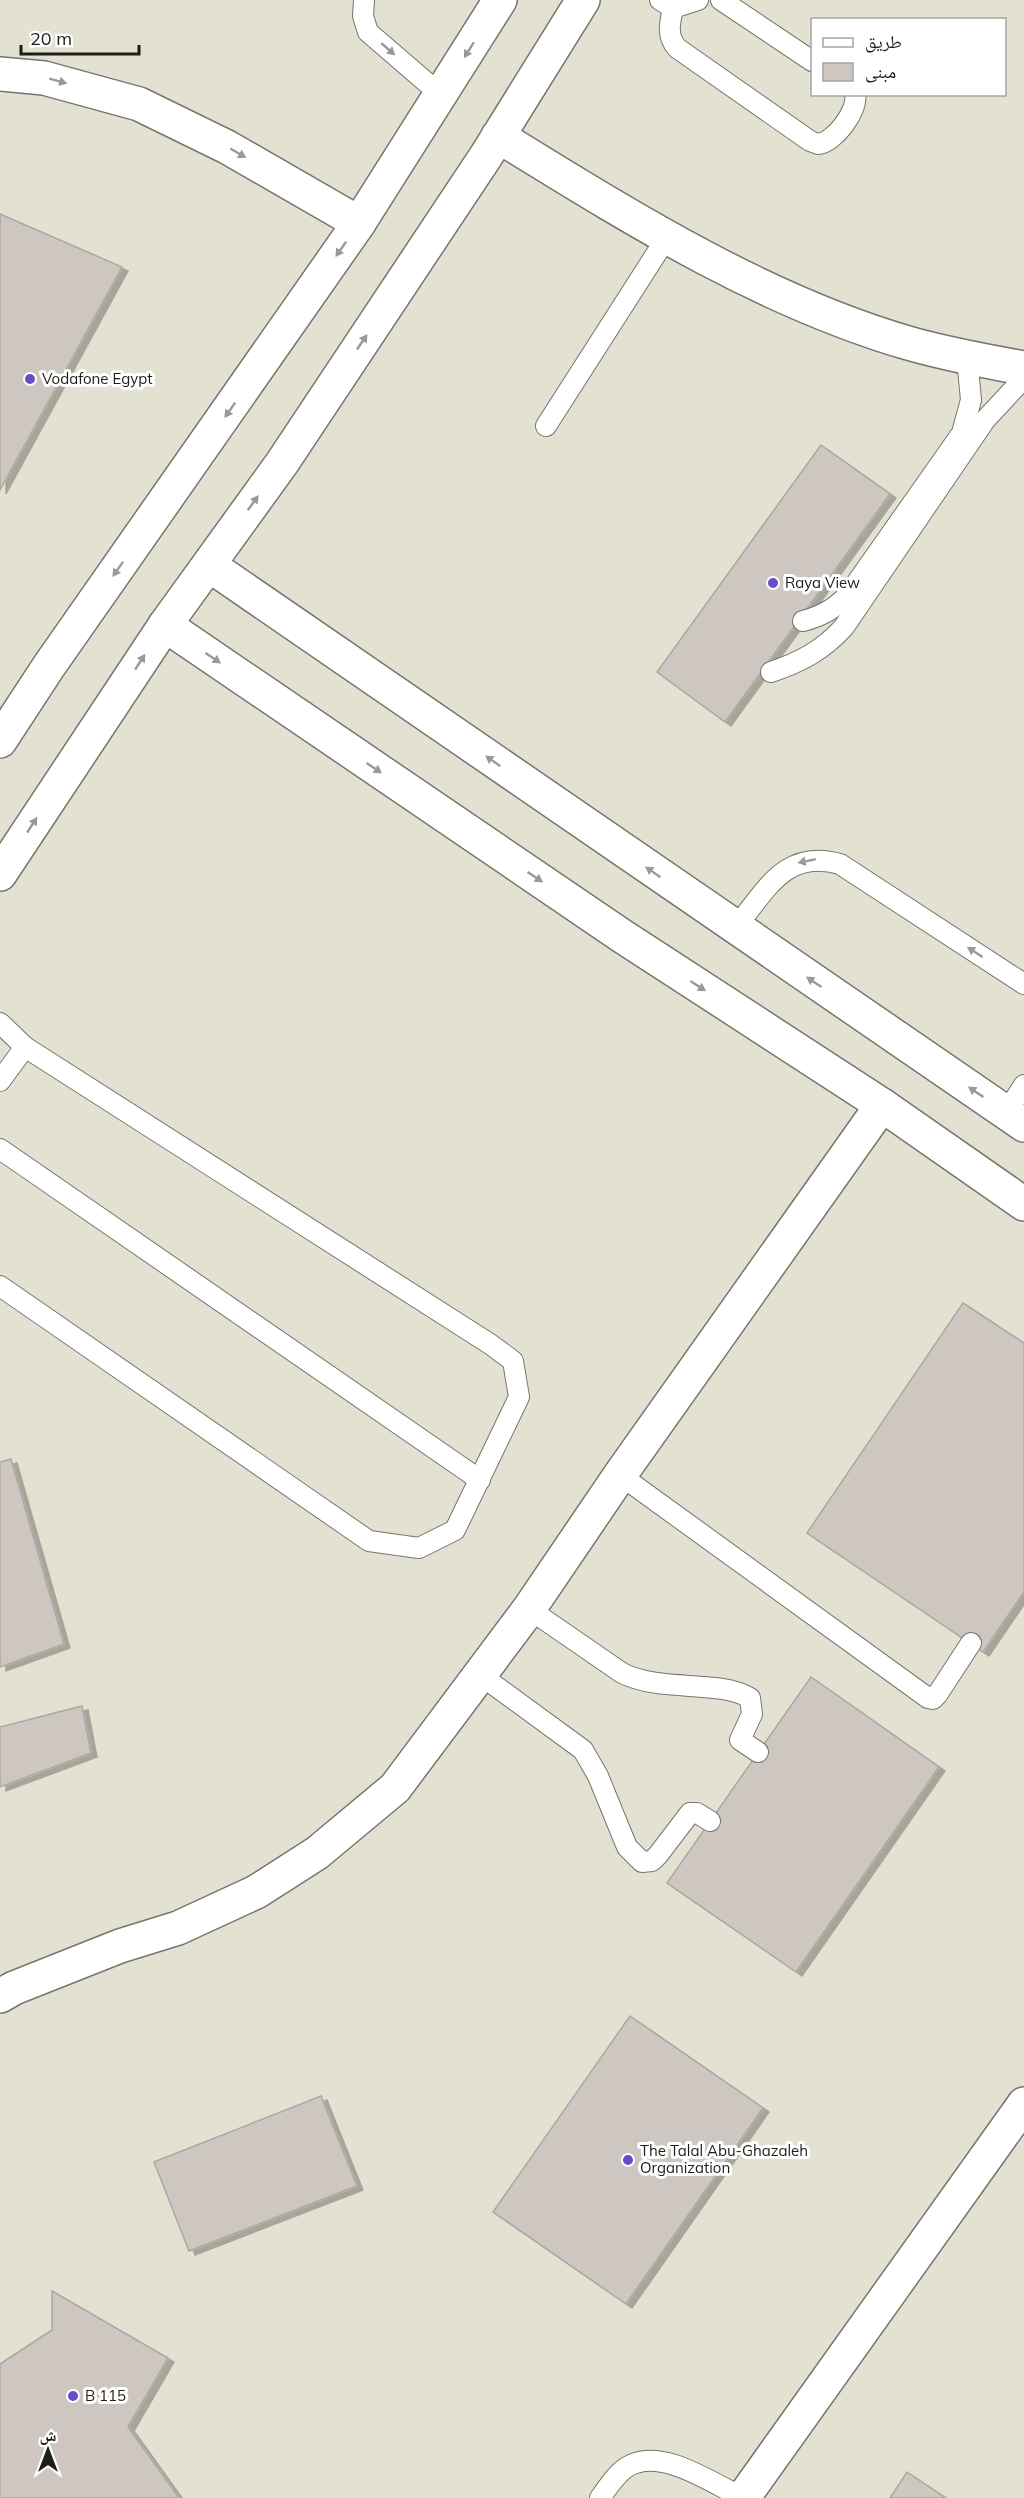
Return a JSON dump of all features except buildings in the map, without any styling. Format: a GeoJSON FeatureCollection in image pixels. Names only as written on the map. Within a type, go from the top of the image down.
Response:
{"type":"FeatureCollection","features":[{"type":"Feature","properties":{"kind":"street"},"geometry":{"type":"LineString","coordinates":[[0,741],[49,666],[360,223],[500,0]]}},
{"type":"Feature","properties":{"kind":"street"},"geometry":{"type":"LineString","coordinates":[[0,874],[165,625],[282,463],[498,136],[583,0]]}},
{"type":"Feature","properties":{"kind":"street"},"geometry":{"type":"LineString","coordinates":[[0,74],[44,78],[139,104],[227,147],[360,223]]}},
{"type":"Feature","properties":{"kind":"street"},"geometry":{"type":"LineString","coordinates":[[498,136],[667,237],[758,285],[852,324],[909,343],[967,358],[1024,368]]}},
{"type":"Feature","properties":{"kind":"street"},"geometry":{"type":"LineString","coordinates":[[209,564],[1015,1119]]}},
{"type":"Feature","properties":{"kind":"street"},"geometry":{"type":"LineString","coordinates":[[165,625],[622,936],[882,1105],[1024,1204]]}},
{"type":"Feature","properties":{"kind":"street"},"geometry":{"type":"LineString","coordinates":[[0,1996],[14,1988],[120,1946],[178,1928],[256,1892],[317,1853],[395,1788],[529,1609],[620,1475],[882,1105]]}},
{"type":"Feature","properties":{"kind":"street"},"geometry":{"type":"LineString","coordinates":[[743,2498],[1024,2104]]}},
{"type":"Feature","properties":{"kind":"lane"},"geometry":{"type":"LineString","coordinates":[[364,0],[363,16],[368,32],[441,95]]}},
{"type":"Feature","properties":{"kind":"lane"},"geometry":{"type":"LineString","coordinates":[[698,0],[667,4],[668,29],[672,42],[677,48],[810,141],[818,144],[832,140],[856,106],[855,96]]}},
{"type":"Feature","properties":{"kind":"lane"},"geometry":{"type":"LineString","coordinates":[[721,0],[811,60]]}},
{"type":"Feature","properties":{"kind":"lane"},"geometry":{"type":"LineString","coordinates":[[546,426],[667,237]]}},
{"type":"Feature","properties":{"kind":"lane"},"geometry":{"type":"LineString","coordinates":[[803,621],[836,608],[848,595],[962,433],[971,400],[967,358]]}},
{"type":"Feature","properties":{"kind":"lane"},"geometry":{"type":"LineString","coordinates":[[771,672],[818,652],[844,627],[985,420],[1024,378]]}},
{"type":"Feature","properties":{"kind":"lane"},"geometry":{"type":"LineString","coordinates":[[735,928],[782,873],[799,862],[820,858],[840,864],[1024,984]]}},
{"type":"Feature","properties":{"kind":"lane"},"geometry":{"type":"LineString","coordinates":[[0,1023],[26,1047],[490,1344],[513,1361],[519,1397],[455,1530],[419,1548],[369,1541],[0,1286]]}},
{"type":"Feature","properties":{"kind":"lane"},"geometry":{"type":"LineString","coordinates":[[0,1081],[26,1047]]}},
{"type":"Feature","properties":{"kind":"lane"},"geometry":{"type":"LineString","coordinates":[[1015,1119],[1024,1085]]}},
{"type":"Feature","properties":{"kind":"lane"},"geometry":{"type":"LineString","coordinates":[[0,1149],[480,1480]]}},
{"type":"Feature","properties":{"kind":"lane"},"geometry":{"type":"LineString","coordinates":[[620,1475],[928,1698],[933,1699],[937,1695],[971,1643]]}},
{"type":"Feature","properties":{"kind":"lane"},"geometry":{"type":"LineString","coordinates":[[529,1609],[622,1673],[638,1681],[730,1691],[750,1698],[752,1714],[740,1740],[758,1752]]}},
{"type":"Feature","properties":{"kind":"lane"},"geometry":{"type":"LineString","coordinates":[[479,1674],[583,1750],[598,1776],[627,1847],[642,1862],[652,1861],[690,1814],[697,1814],[710,1821]]}},
{"type":"Feature","properties":{"kind":"lane"},"geometry":{"type":"LineString","coordinates":[[600,2498],[627,2466],[645,2460],[664,2460],[743,2498]]}},
{"type":"Feature","properties":{"kind":"shaded area"},"geometry":{"type":"Polygon","coordinates":[[[0,0],[1024,0],[1024,2498],[0,2498],[0,0]]]}},
{"type":"Feature","properties":{"kind":"place","name":"Vodafone Egypt"},"geometry":{"type":"Point","coordinates":[30,379]}},
{"type":"Feature","properties":{"kind":"place","name":"Raya View"},"geometry":{"type":"Point","coordinates":[773,583]}},
{"type":"Feature","properties":{"kind":"place","name":"The Talal Abu-Ghazaleh Organization"},"geometry":{"type":"Point","coordinates":[628,2160]}},
{"type":"Feature","properties":{"kind":"place","name":"B 115"},"geometry":{"type":"Point","coordinates":[73,2396]}}]}
